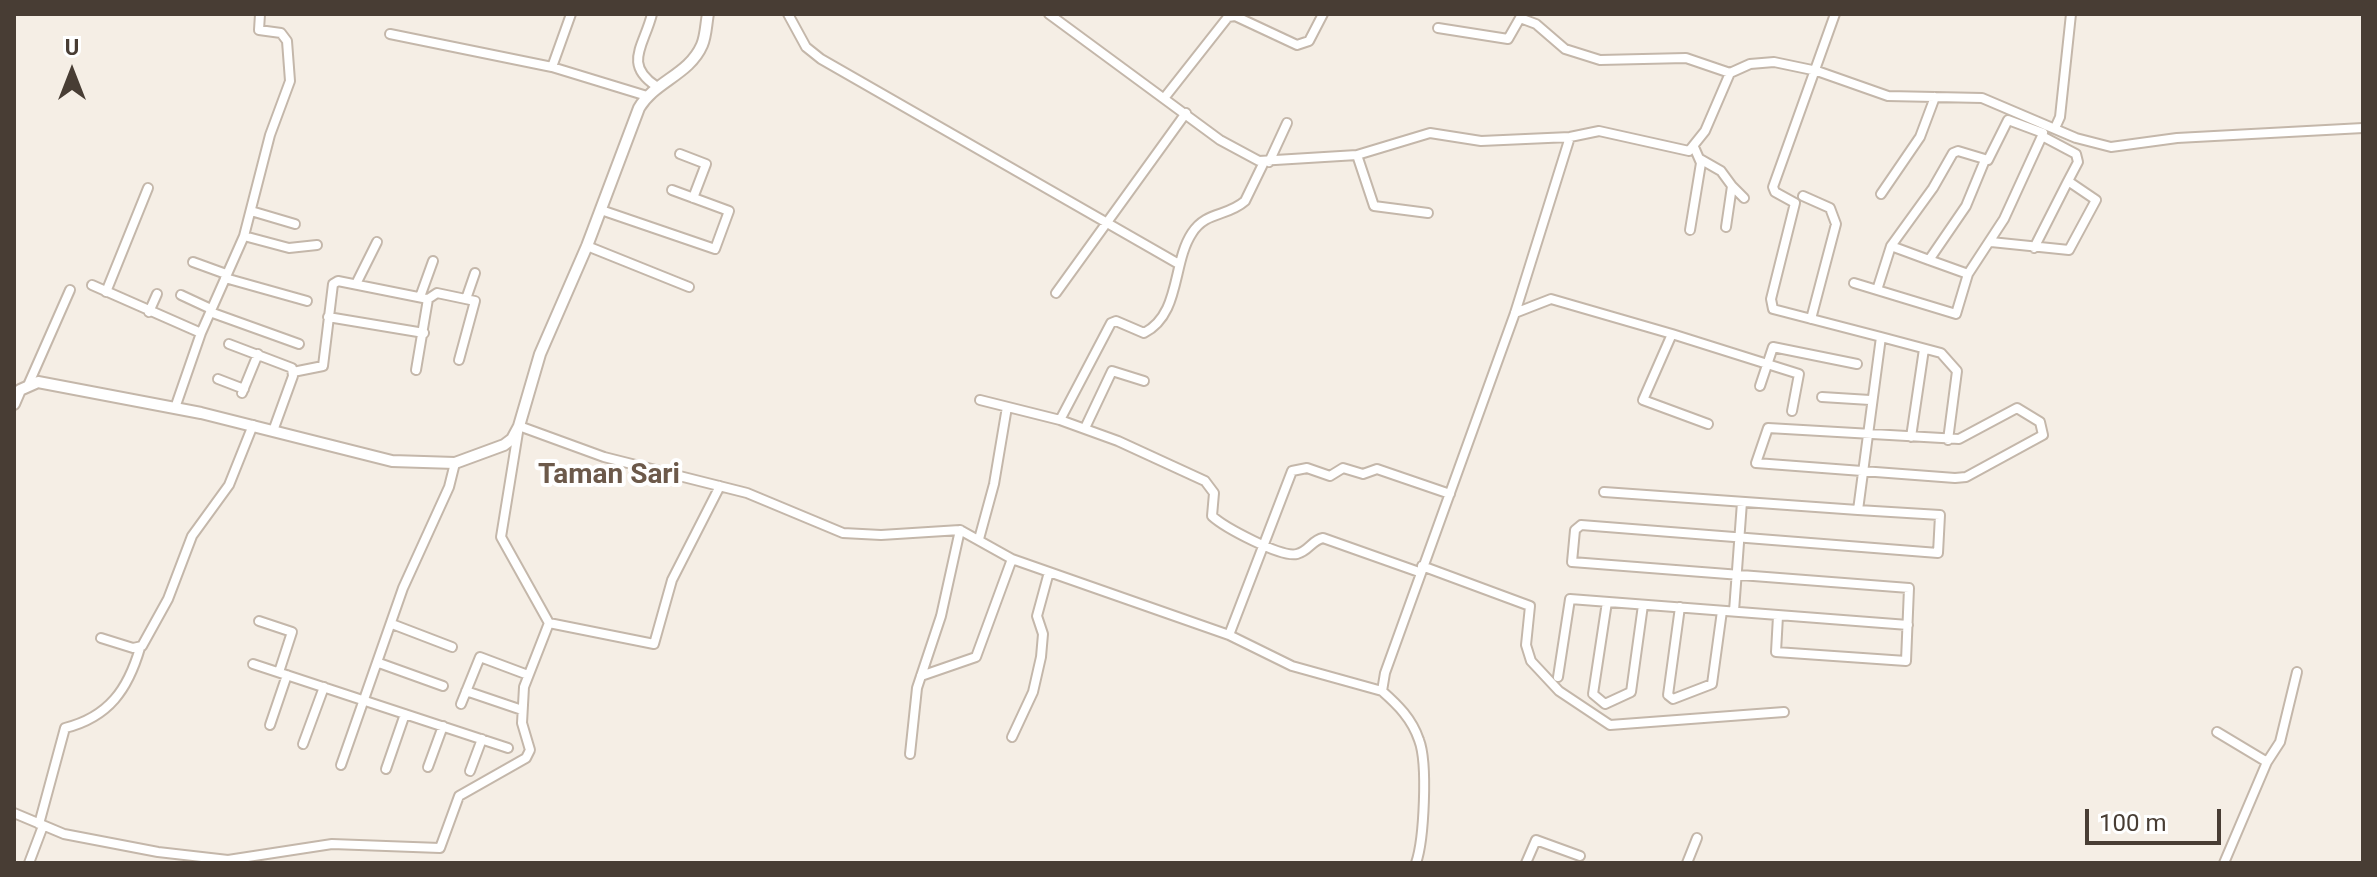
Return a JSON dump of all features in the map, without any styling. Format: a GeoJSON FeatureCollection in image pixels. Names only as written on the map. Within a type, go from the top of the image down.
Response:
{"type":"FeatureCollection","features":[{"type":"Feature","properties":{"kind":"street"},"geometry":{"type":"LineString","coordinates":[[175,408],[201,333],[244,236],[266,148],[290,81],[285,36],[259,30],[260,14]]}},
{"type":"Feature","properties":{"kind":"street"},"geometry":{"type":"LineString","coordinates":[[552,67],[571,14]]}},
{"type":"Feature","properties":{"kind":"street"},"geometry":{"type":"LineString","coordinates":[[652,14],[636,66],[640,76],[656,86]]}},
{"type":"Feature","properties":{"kind":"street"},"geometry":{"type":"LineString","coordinates":[[708,14],[703,44],[694,58],[656,86],[637,113],[587,246],[540,354],[519,426],[501,537],[549,623],[654,644],[677,567],[720,486]]}},
{"type":"Feature","properties":{"kind":"street"},"geometry":{"type":"LineString","coordinates":[[788,14],[813,54],[1177,263]]}},
{"type":"Feature","properties":{"kind":"street"},"geometry":{"type":"LineString","coordinates":[[1049,14],[1060,17],[1220,140],[1266,162],[1357,155],[1430,133],[1481,141],[1570,137],[1599,131],[1681,150],[1694,147]]}},
{"type":"Feature","properties":{"kind":"street"},"geometry":{"type":"LineString","coordinates":[[1165,97],[1228,17],[1235,16],[1297,45],[1309,41],[1323,14]]}},
{"type":"Feature","properties":{"kind":"street"},"geometry":{"type":"LineString","coordinates":[[1835,14],[1773,187],[1775,192],[1795,203],[1771,299],[1773,309],[1941,353],[1957,371],[1948,440]]}},
{"type":"Feature","properties":{"kind":"street"},"geometry":{"type":"LineString","coordinates":[[1854,283],[1956,314],[1968,274],[1991,242],[2042,136],[2060,117],[2071,14]]}},
{"type":"Feature","properties":{"kind":"street"},"geometry":{"type":"LineString","coordinates":[[1438,28],[1508,39],[1520,18],[1536,24],[1565,49],[1600,60],[1686,58],[1730,73],[1761,62],[1790,63],[1888,96],[1982,98],[2090,143],[2117,147],[2177,138],[2363,128]]}},
{"type":"Feature","properties":{"kind":"street"},"geometry":{"type":"LineString","coordinates":[[390,34],[552,67],[647,96]]}},
{"type":"Feature","properties":{"kind":"street"},"geometry":{"type":"LineString","coordinates":[[1694,147],[1730,73]]}},
{"type":"Feature","properties":{"kind":"street"},"geometry":{"type":"LineString","coordinates":[[1881,194],[1920,137],[1935,97]]}},
{"type":"Feature","properties":{"kind":"street"},"geometry":{"type":"LineString","coordinates":[[1056,293],[1186,113]]}},
{"type":"Feature","properties":{"kind":"street"},"geometry":{"type":"LineString","coordinates":[[1929,260],[1966,206],[1985,160],[2008,120],[2078,158],[2034,248]]}},
{"type":"Feature","properties":{"kind":"street"},"geometry":{"type":"LineString","coordinates":[[1060,420],[1111,323],[1116,321],[1144,333],[1155,324],[1176,288],[1177,263],[1199,222],[1245,201],[1287,123]]}},
{"type":"Feature","properties":{"kind":"street"},"geometry":{"type":"LineString","coordinates":[[1382,691],[1389,658],[1515,313],[1570,137]]}},
{"type":"Feature","properties":{"kind":"street"},"geometry":{"type":"LineString","coordinates":[[1694,147],[1700,159],[1721,171],[1744,198]]}},
{"type":"Feature","properties":{"kind":"street"},"geometry":{"type":"LineString","coordinates":[[1877,290],[1891,246],[1933,188],[1953,153],[1958,151],[1985,160]]}},
{"type":"Feature","properties":{"kind":"street"},"geometry":{"type":"LineString","coordinates":[[680,154],[706,164],[693,198]]}},
{"type":"Feature","properties":{"kind":"street"},"geometry":{"type":"LineString","coordinates":[[1357,155],[1374,206],[1428,213]]}},
{"type":"Feature","properties":{"kind":"street"},"geometry":{"type":"LineString","coordinates":[[1690,230],[1700,159]]}},
{"type":"Feature","properties":{"kind":"street"},"geometry":{"type":"LineString","coordinates":[[1991,242],[2069,250],[2095,204],[2094,197],[2068,181]]}},
{"type":"Feature","properties":{"kind":"street"},"geometry":{"type":"LineString","coordinates":[[1726,227],[1732,186]]}},
{"type":"Feature","properties":{"kind":"street"},"geometry":{"type":"LineString","coordinates":[[106,292],[148,188]]}},
{"type":"Feature","properties":{"kind":"street"},"geometry":{"type":"LineString","coordinates":[[601,210],[715,249],[729,211],[672,190]]}},
{"type":"Feature","properties":{"kind":"street"},"geometry":{"type":"LineString","coordinates":[[1803,196],[1830,208],[1836,224],[1811,319]]}},
{"type":"Feature","properties":{"kind":"street"},"geometry":{"type":"LineString","coordinates":[[251,211],[295,224]]}},
{"type":"Feature","properties":{"kind":"street"},"geometry":{"type":"LineString","coordinates":[[244,236],[289,248],[317,245]]}},
{"type":"Feature","properties":{"kind":"street"},"geometry":{"type":"LineString","coordinates":[[356,284],[377,242]]}},
{"type":"Feature","properties":{"kind":"street"},"geometry":{"type":"LineString","coordinates":[[587,246],[689,287]]}},
{"type":"Feature","properties":{"kind":"street"},"geometry":{"type":"LineString","coordinates":[[1891,246],[1968,274]]}},
{"type":"Feature","properties":{"kind":"street"},"geometry":{"type":"LineString","coordinates":[[416,370],[424,333],[424,298],[433,261]]}},
{"type":"Feature","properties":{"kind":"street"},"geometry":{"type":"LineString","coordinates":[[193,262],[226,276],[307,301]]}},
{"type":"Feature","properties":{"kind":"street"},"geometry":{"type":"LineString","coordinates":[[466,299],[475,273]]}},
{"type":"Feature","properties":{"kind":"street"},"geometry":{"type":"LineString","coordinates":[[293,372],[323,367],[333,284],[338,281],[424,298],[437,293],[475,301],[459,360]]}},
{"type":"Feature","properties":{"kind":"street"},"geometry":{"type":"LineString","coordinates":[[92,285],[201,333]]}},
{"type":"Feature","properties":{"kind":"street"},"geometry":{"type":"LineString","coordinates":[[14,404],[20,390],[29,383],[70,290]]}},
{"type":"Feature","properties":{"kind":"street"},"geometry":{"type":"LineString","coordinates":[[149,312],[157,294]]}},
{"type":"Feature","properties":{"kind":"street"},"geometry":{"type":"LineString","coordinates":[[181,295],[210,311],[299,344]]}},
{"type":"Feature","properties":{"kind":"street"},"geometry":{"type":"LineString","coordinates":[[1515,313],[1551,299],[1801,375],[1792,411]]}},
{"type":"Feature","properties":{"kind":"street"},"geometry":{"type":"LineString","coordinates":[[328,317],[424,333]]}},
{"type":"Feature","properties":{"kind":"street"},"geometry":{"type":"LineString","coordinates":[[1672,334],[1643,401],[1708,424]]}},
{"type":"Feature","properties":{"kind":"street"},"geometry":{"type":"LineString","coordinates":[[1858,510],[1870,400],[1881,337]]}},
{"type":"Feature","properties":{"kind":"street"},"geometry":{"type":"LineString","coordinates":[[229,344],[289,366],[293,372]]}},
{"type":"Feature","properties":{"kind":"street"},"geometry":{"type":"LineString","coordinates":[[1760,386],[1771,349],[1775,347],[1857,364]]}},
{"type":"Feature","properties":{"kind":"street"},"geometry":{"type":"LineString","coordinates":[[1911,437],[1924,349]]}},
{"type":"Feature","properties":{"kind":"street"},"geometry":{"type":"LineString","coordinates":[[218,379],[243,391],[258,354]]}},
{"type":"Feature","properties":{"kind":"street"},"geometry":{"type":"LineString","coordinates":[[1085,428],[1112,371],[1144,381]]}},
{"type":"Feature","properties":{"kind":"street"},"geometry":{"type":"LineString","coordinates":[[273,431],[293,372]]}},
{"type":"Feature","properties":{"kind":"street"},"geometry":{"type":"LineString","coordinates":[[29,383],[175,408],[392,461],[455,463],[509,442],[519,426]]}},
{"type":"Feature","properties":{"kind":"street"},"geometry":{"type":"LineString","coordinates":[[1822,397],[1870,400]]}},
{"type":"Feature","properties":{"kind":"street"},"geometry":{"type":"LineString","coordinates":[[980,400],[1085,428],[1205,481],[1214,493],[1212,516],[1227,529],[1283,554],[1296,555],[1323,538],[1530,606],[1526,645],[1531,661],[1559,691],[1610,725],[1784,712]]}},
{"type":"Feature","properties":{"kind":"street"},"geometry":{"type":"LineString","coordinates":[[979,539],[994,484],[1007,407]]}},
{"type":"Feature","properties":{"kind":"street"},"geometry":{"type":"LineString","coordinates":[[2017,408],[2040,422],[2045,432],[1966,477],[1756,463],[1768,428],[1911,437],[1959,439],[2017,408]]}},
{"type":"Feature","properties":{"kind":"street"},"geometry":{"type":"LineString","coordinates":[[29,863],[65,728],[83,724],[120,698],[140,648],[168,599],[192,536],[229,485],[253,425]]}},
{"type":"Feature","properties":{"kind":"street"},"geometry":{"type":"LineString","coordinates":[[519,426],[604,457],[747,493],[843,533],[881,535],[960,530],[1012,559],[1229,635],[1292,666],[1382,691],[1404,711],[1420,742],[1422,825],[1416,863]]}},
{"type":"Feature","properties":{"kind":"street"},"geometry":{"type":"LineString","coordinates":[[341,765],[366,701],[403,588],[449,487],[455,463]]}},
{"type":"Feature","properties":{"kind":"street"},"geometry":{"type":"LineString","coordinates":[[1229,635],[1292,471],[1296,469],[1330,476],[1343,468],[1363,474],[1377,469],[1450,494]]}},
{"type":"Feature","properties":{"kind":"street"},"geometry":{"type":"LineString","coordinates":[[1604,492],[1940,515],[1938,553],[1581,525],[1575,530],[1572,562],[1909,588],[1906,661],[1776,652],[1778,616]]}},
{"type":"Feature","properties":{"kind":"street"},"geometry":{"type":"LineString","coordinates":[[1734,611],[1742,502]]}},
{"type":"Feature","properties":{"kind":"street"},"geometry":{"type":"LineString","coordinates":[[910,754],[921,676],[944,606],[960,530]]}},
{"type":"Feature","properties":{"kind":"street"},"geometry":{"type":"LineString","coordinates":[[921,676],[976,657],[1012,559]]}},
{"type":"Feature","properties":{"kind":"street"},"geometry":{"type":"LineString","coordinates":[[1012,737],[1033,692],[1041,657],[1043,634],[1037,616],[1049,572]]}},
{"type":"Feature","properties":{"kind":"street"},"geometry":{"type":"LineString","coordinates":[[1558,677],[1570,599],[1908,625]]}},
{"type":"Feature","properties":{"kind":"street"},"geometry":{"type":"LineString","coordinates":[[1607,602],[1593,694],[1605,704],[1631,692],[1643,605]]}},
{"type":"Feature","properties":{"kind":"street"},"geometry":{"type":"LineString","coordinates":[[1680,607],[1668,695],[1673,699],[1712,684],[1722,611]]}},
{"type":"Feature","properties":{"kind":"street"},"geometry":{"type":"LineString","coordinates":[[259,621],[292,632],[270,725]]}},
{"type":"Feature","properties":{"kind":"street"},"geometry":{"type":"LineString","coordinates":[[14,813],[41,825],[158,852],[228,860],[259,858],[288,848],[332,844],[437,850],[442,846],[459,796],[529,755],[522,710],[528,675],[549,623]]}},
{"type":"Feature","properties":{"kind":"street"},"geometry":{"type":"LineString","coordinates":[[392,624],[452,647]]}},
{"type":"Feature","properties":{"kind":"street"},"geometry":{"type":"LineString","coordinates":[[101,638],[140,648]]}},
{"type":"Feature","properties":{"kind":"street"},"geometry":{"type":"LineString","coordinates":[[461,704],[480,657],[528,675]]}},
{"type":"Feature","properties":{"kind":"street"},"geometry":{"type":"LineString","coordinates":[[379,663],[443,686]]}},
{"type":"Feature","properties":{"kind":"street"},"geometry":{"type":"LineString","coordinates":[[253,664],[508,748]]}},
{"type":"Feature","properties":{"kind":"street"},"geometry":{"type":"LineString","coordinates":[[2224,863],[2267,762],[2280,742],[2297,672]]}},
{"type":"Feature","properties":{"kind":"street"},"geometry":{"type":"LineString","coordinates":[[303,744],[324,687]]}},
{"type":"Feature","properties":{"kind":"street"},"geometry":{"type":"LineString","coordinates":[[466,691],[522,710]]}},
{"type":"Feature","properties":{"kind":"street"},"geometry":{"type":"LineString","coordinates":[[386,769],[405,714]]}},
{"type":"Feature","properties":{"kind":"street"},"geometry":{"type":"LineString","coordinates":[[428,767],[443,726]]}},
{"type":"Feature","properties":{"kind":"street"},"geometry":{"type":"LineString","coordinates":[[2217,732],[2267,762]]}},
{"type":"Feature","properties":{"kind":"street"},"geometry":{"type":"LineString","coordinates":[[470,771],[482,739]]}},
{"type":"Feature","properties":{"kind":"street"},"geometry":{"type":"LineString","coordinates":[[1687,863],[1697,838]]}},
{"type":"Feature","properties":{"kind":"street"},"geometry":{"type":"LineString","coordinates":[[1526,863],[1536,840],[1580,856]]}},
{"type":"Feature","properties":{"kind":"district","name":"Taman Sari"},"geometry":{"type":"Point","coordinates":[609,476]}}]}
